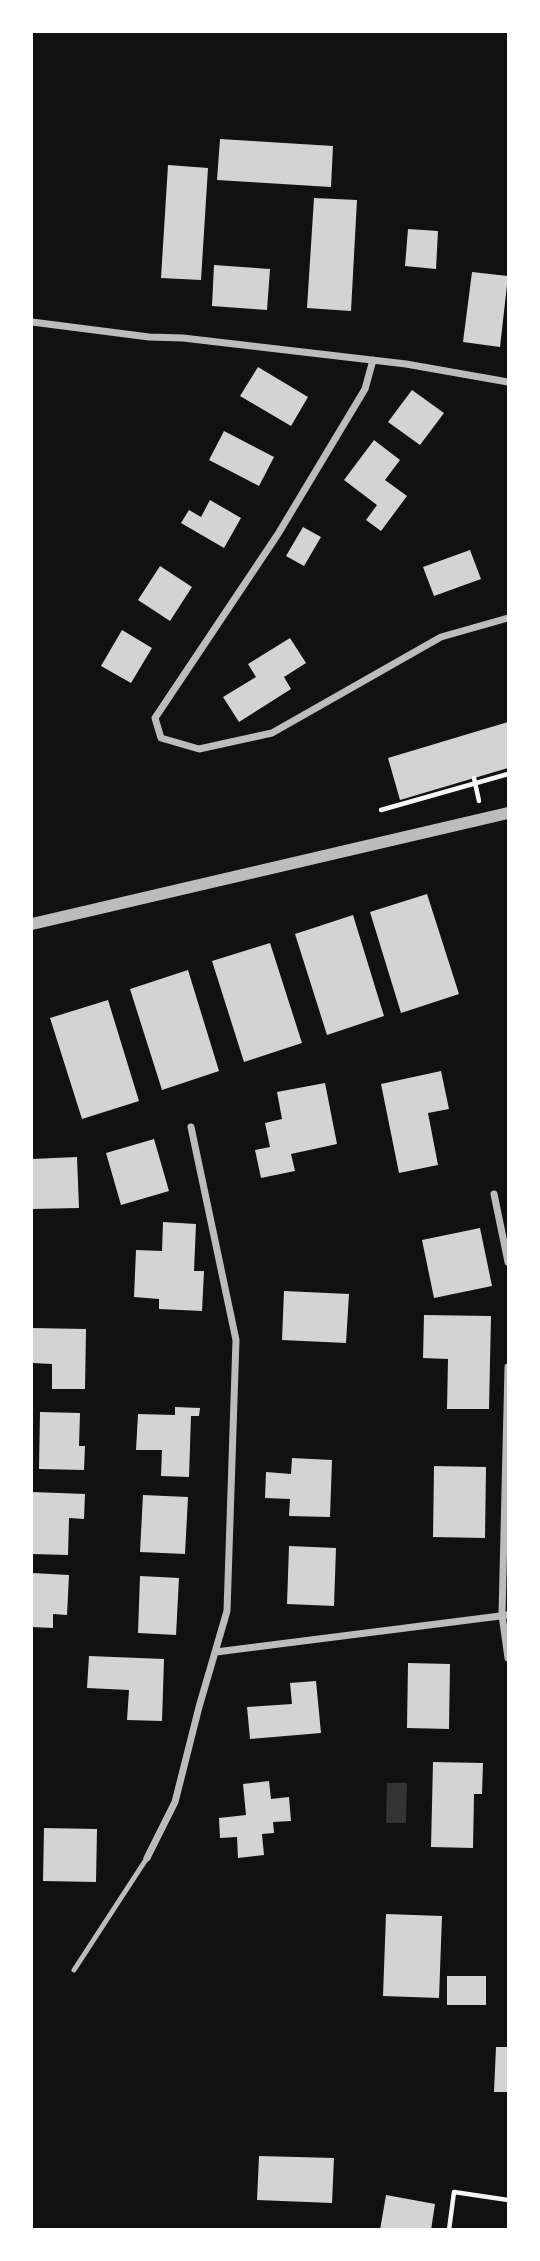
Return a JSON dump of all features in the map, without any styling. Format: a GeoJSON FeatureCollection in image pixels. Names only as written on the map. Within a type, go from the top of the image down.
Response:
{"type":"FeatureCollection","features":[{"type":"Feature","properties":{"kind":"street"},"geometry":{"type":"LineString","coordinates":[[32,323],[373,360],[509,382]]}},
{"type":"Feature","properties":{"kind":"street"},"geometry":{"type":"LineString","coordinates":[[373,360],[365,389],[278,534],[155,718],[161,738],[200,749],[272,733],[441,637],[509,618]]}},
{"type":"Feature","properties":{"kind":"street"},"geometry":{"type":"LineString","coordinates":[[32,924],[509,813]]}},
{"type":"Feature","properties":{"kind":"street"},"geometry":{"type":"LineString","coordinates":[[147,1858],[175,1802],[227,1611],[236,1340],[191,1127]]}},
{"type":"Feature","properties":{"kind":"street"},"geometry":{"type":"LineString","coordinates":[[494,1194],[509,1262]]}},
{"type":"Feature","properties":{"kind":"street"},"geometry":{"type":"LineString","coordinates":[[509,1367],[505,1615],[509,1658]]}},
{"type":"Feature","properties":{"kind":"street"},"geometry":{"type":"LineString","coordinates":[[216,1652],[505,1615]]}},
{"type":"Feature","properties":{"kind":"lane"},"geometry":{"type":"LineString","coordinates":[[74,1970],[147,1858]]}},
{"type":"Feature","properties":{"kind":"path"},"geometry":{"type":"LineString","coordinates":[[381,810],[475,781],[509,774]]}},
{"type":"Feature","properties":{"kind":"path"},"geometry":{"type":"LineString","coordinates":[[449,2230],[454,2192],[509,2200]]}},
{"type":"Feature","properties":{"kind":"shaded area"},"geometry":{"type":"Polygon","coordinates":[[[387,1783],[407,1783],[406,1823],[386,1823],[387,1783]]]}},
{"type":"Feature","properties":{"kind":"building"},"geometry":{"type":"Polygon","coordinates":[[[220,139],[333,146],[331,187],[217,180],[220,139]]]}},
{"type":"Feature","properties":{"kind":"building"},"geometry":{"type":"Polygon","coordinates":[[[168,165],[208,168],[201,280],[161,278],[168,165]]]}},
{"type":"Feature","properties":{"kind":"building"},"geometry":{"type":"Polygon","coordinates":[[[314,198],[357,200],[351,311],[307,308],[314,198]]]}},
{"type":"Feature","properties":{"kind":"building"},"geometry":{"type":"Polygon","coordinates":[[[408,229],[438,231],[436,269],[405,266],[408,229]]]}},
{"type":"Feature","properties":{"kind":"building"},"geometry":{"type":"Polygon","coordinates":[[[214,265],[270,269],[267,310],[212,306],[214,265]]]}},
{"type":"Feature","properties":{"kind":"building"},"geometry":{"type":"Polygon","coordinates":[[[472,272],[508,276],[500,347],[463,342],[472,272]]]}},
{"type":"Feature","properties":{"kind":"building"},"geometry":{"type":"Polygon","coordinates":[[[258,367],[308,397],[291,426],[240,396],[258,367]]]}},
{"type":"Feature","properties":{"kind":"building"},"geometry":{"type":"Polygon","coordinates":[[[412,390],[444,413],[420,445],[388,422],[412,390]]]}},
{"type":"Feature","properties":{"kind":"building"},"geometry":{"type":"Polygon","coordinates":[[[224,431],[274,457],[259,486],[209,460],[224,431]]]}},
{"type":"Feature","properties":{"kind":"building"},"geometry":{"type":"Polygon","coordinates":[[[374,440],[400,460],[385,480],[407,496],[381,531],[366,520],[377,505],[344,480],[374,440]]]}},
{"type":"Feature","properties":{"kind":"building"},"geometry":{"type":"Polygon","coordinates":[[[210,500],[241,518],[224,548],[181,523],[189,510],[201,517],[210,500]]]}},
{"type":"Feature","properties":{"kind":"building"},"geometry":{"type":"Polygon","coordinates":[[[303,527],[321,537],[304,566],[286,556],[303,527]]]}},
{"type":"Feature","properties":{"kind":"building"},"geometry":{"type":"Polygon","coordinates":[[[470,550],[481,579],[434,596],[423,567],[470,550]]]}},
{"type":"Feature","properties":{"kind":"building"},"geometry":{"type":"Polygon","coordinates":[[[160,566],[192,587],[170,621],[138,600],[160,566]]]}},
{"type":"Feature","properties":{"kind":"building"},"geometry":{"type":"Polygon","coordinates":[[[122,630],[152,648],[131,683],[101,666],[122,630]]]}},
{"type":"Feature","properties":{"kind":"building"},"geometry":{"type":"Polygon","coordinates":[[[290,638],[306,663],[284,677],[291,689],[239,722],[223,697],[256,677],[248,664],[290,638]]]}},
{"type":"Feature","properties":{"kind":"building"},"geometry":{"type":"Polygon","coordinates":[[[508,722],[508,768],[400,800],[388,758],[508,722]]]}},
{"type":"Feature","properties":{"kind":"building"},"geometry":{"type":"Polygon","coordinates":[[[427,894],[459,994],[401,1013],[370,912],[427,894]]]}},
{"type":"Feature","properties":{"kind":"building"},"geometry":{"type":"Polygon","coordinates":[[[353,915],[384,1016],[327,1035],[295,934],[353,915]]]}},
{"type":"Feature","properties":{"kind":"building"},"geometry":{"type":"Polygon","coordinates":[[[270,943],[302,1043],[244,1062],[212,961],[270,943]]]}},
{"type":"Feature","properties":{"kind":"building"},"geometry":{"type":"Polygon","coordinates":[[[188,970],[219,1071],[162,1090],[130,989],[188,970]]]}},
{"type":"Feature","properties":{"kind":"building"},"geometry":{"type":"Polygon","coordinates":[[[108,1000],[139,1101],[82,1119],[50,1018],[108,1000]]]}},
{"type":"Feature","properties":{"kind":"building"},"geometry":{"type":"Polygon","coordinates":[[[441,1071],[449,1109],[428,1113],[438,1165],[399,1173],[381,1084],[441,1071]]]}},
{"type":"Feature","properties":{"kind":"building"},"geometry":{"type":"Polygon","coordinates":[[[325,1083],[337,1144],[291,1154],[295,1171],[261,1178],[255,1150],[270,1147],[265,1123],[282,1119],[277,1092],[325,1083]]]}},
{"type":"Feature","properties":{"kind":"building"},"geometry":{"type":"Polygon","coordinates":[[[154,1139],[169,1191],[121,1205],[106,1153],[154,1139]]]}},
{"type":"Feature","properties":{"kind":"building"},"geometry":{"type":"Polygon","coordinates":[[[77,1157],[79,1208],[32,1209],[32,1159],[77,1157]]]}},
{"type":"Feature","properties":{"kind":"building"},"geometry":{"type":"Polygon","coordinates":[[[163,1222],[196,1224],[194,1271],[204,1271],[202,1311],[159,1309],[159,1299],[134,1297],[136,1250],[162,1251],[163,1222]]]}},
{"type":"Feature","properties":{"kind":"building"},"geometry":{"type":"Polygon","coordinates":[[[480,1228],[492,1286],[434,1298],[422,1240],[480,1228]]]}},
{"type":"Feature","properties":{"kind":"building"},"geometry":{"type":"Polygon","coordinates":[[[284,1291],[349,1294],[346,1343],[282,1340],[284,1291]]]}},
{"type":"Feature","properties":{"kind":"building"},"geometry":{"type":"Polygon","coordinates":[[[424,1315],[491,1316],[489,1409],[447,1409],[448,1359],[423,1358],[424,1315]]]}},
{"type":"Feature","properties":{"kind":"building"},"geometry":{"type":"Polygon","coordinates":[[[32,1328],[86,1329],[85,1389],[52,1389],[52,1364],[32,1363],[32,1328]]]}},
{"type":"Feature","properties":{"kind":"building"},"geometry":{"type":"Polygon","coordinates":[[[175,1407],[200,1408],[199,1416],[191,1416],[189,1477],[161,1476],[162,1450],[136,1450],[138,1414],[175,1415],[175,1407]]]}},
{"type":"Feature","properties":{"kind":"building"},"geometry":{"type":"Polygon","coordinates":[[[40,1412],[80,1413],[79,1446],[85,1446],[84,1470],[39,1469],[40,1412]]]}},
{"type":"Feature","properties":{"kind":"building"},"geometry":{"type":"Polygon","coordinates":[[[292,1458],[332,1460],[330,1517],[289,1516],[290,1499],[265,1498],[266,1472],[291,1474],[292,1458]]]}},
{"type":"Feature","properties":{"kind":"building"},"geometry":{"type":"Polygon","coordinates":[[[434,1466],[486,1467],[485,1538],[433,1537],[434,1466]]]}},
{"type":"Feature","properties":{"kind":"building"},"geometry":{"type":"Polygon","coordinates":[[[32,1492],[85,1494],[84,1519],[69,1518],[68,1555],[32,1554],[32,1492]]]}},
{"type":"Feature","properties":{"kind":"building"},"geometry":{"type":"Polygon","coordinates":[[[143,1495],[188,1497],[185,1554],[140,1552],[143,1495]]]}},
{"type":"Feature","properties":{"kind":"building"},"geometry":{"type":"Polygon","coordinates":[[[289,1546],[336,1548],[334,1606],[287,1604],[289,1546]]]}},
{"type":"Feature","properties":{"kind":"building"},"geometry":{"type":"Polygon","coordinates":[[[32,1573],[69,1575],[67,1615],[53,1614],[53,1628],[32,1627],[32,1573]]]}},
{"type":"Feature","properties":{"kind":"building"},"geometry":{"type":"Polygon","coordinates":[[[140,1576],[179,1578],[176,1635],[138,1633],[140,1576]]]}},
{"type":"Feature","properties":{"kind":"building"},"geometry":{"type":"Polygon","coordinates":[[[89,1656],[164,1659],[162,1721],[127,1720],[129,1690],[87,1688],[89,1656]]]}},
{"type":"Feature","properties":{"kind":"building"},"geometry":{"type":"Polygon","coordinates":[[[408,1663],[450,1664],[449,1729],[407,1728],[408,1663]]]}},
{"type":"Feature","properties":{"kind":"building"},"geometry":{"type":"Polygon","coordinates":[[[316,1681],[321,1733],[250,1739],[247,1707],[292,1704],[290,1683],[316,1681]]]}},
{"type":"Feature","properties":{"kind":"building"},"geometry":{"type":"Polygon","coordinates":[[[433,1762],[483,1763],[482,1794],[474,1794],[473,1848],[431,1847],[433,1762]]]}},
{"type":"Feature","properties":{"kind":"building"},"geometry":{"type":"Polygon","coordinates":[[[269,1781],[271,1799],[289,1797],[291,1821],[273,1822],[274,1833],[262,1834],[264,1855],[238,1858],[237,1837],[220,1838],[219,1818],[246,1815],[243,1784],[269,1781]]]}},
{"type":"Feature","properties":{"kind":"building"},"geometry":{"type":"Polygon","coordinates":[[[44,1828],[97,1829],[96,1882],[43,1881],[44,1828]]]}},
{"type":"Feature","properties":{"kind":"building"},"geometry":{"type":"Polygon","coordinates":[[[386,1914],[442,1916],[439,1998],[383,1996],[386,1914]]]}},
{"type":"Feature","properties":{"kind":"building"},"geometry":{"type":"Polygon","coordinates":[[[447,1976],[486,1976],[486,2005],[447,2005],[447,1976]]]}},
{"type":"Feature","properties":{"kind":"building"},"geometry":{"type":"Polygon","coordinates":[[[496,2047],[508,2047],[508,2092],[494,2092],[496,2047]]]}},
{"type":"Feature","properties":{"kind":"building"},"geometry":{"type":"Polygon","coordinates":[[[259,2156],[334,2158],[332,2203],[257,2200],[259,2156]]]}},
{"type":"Feature","properties":{"kind":"building"},"geometry":{"type":"Polygon","coordinates":[[[386,2195],[435,2204],[431,2230],[380,2230],[386,2195]]]}}]}
